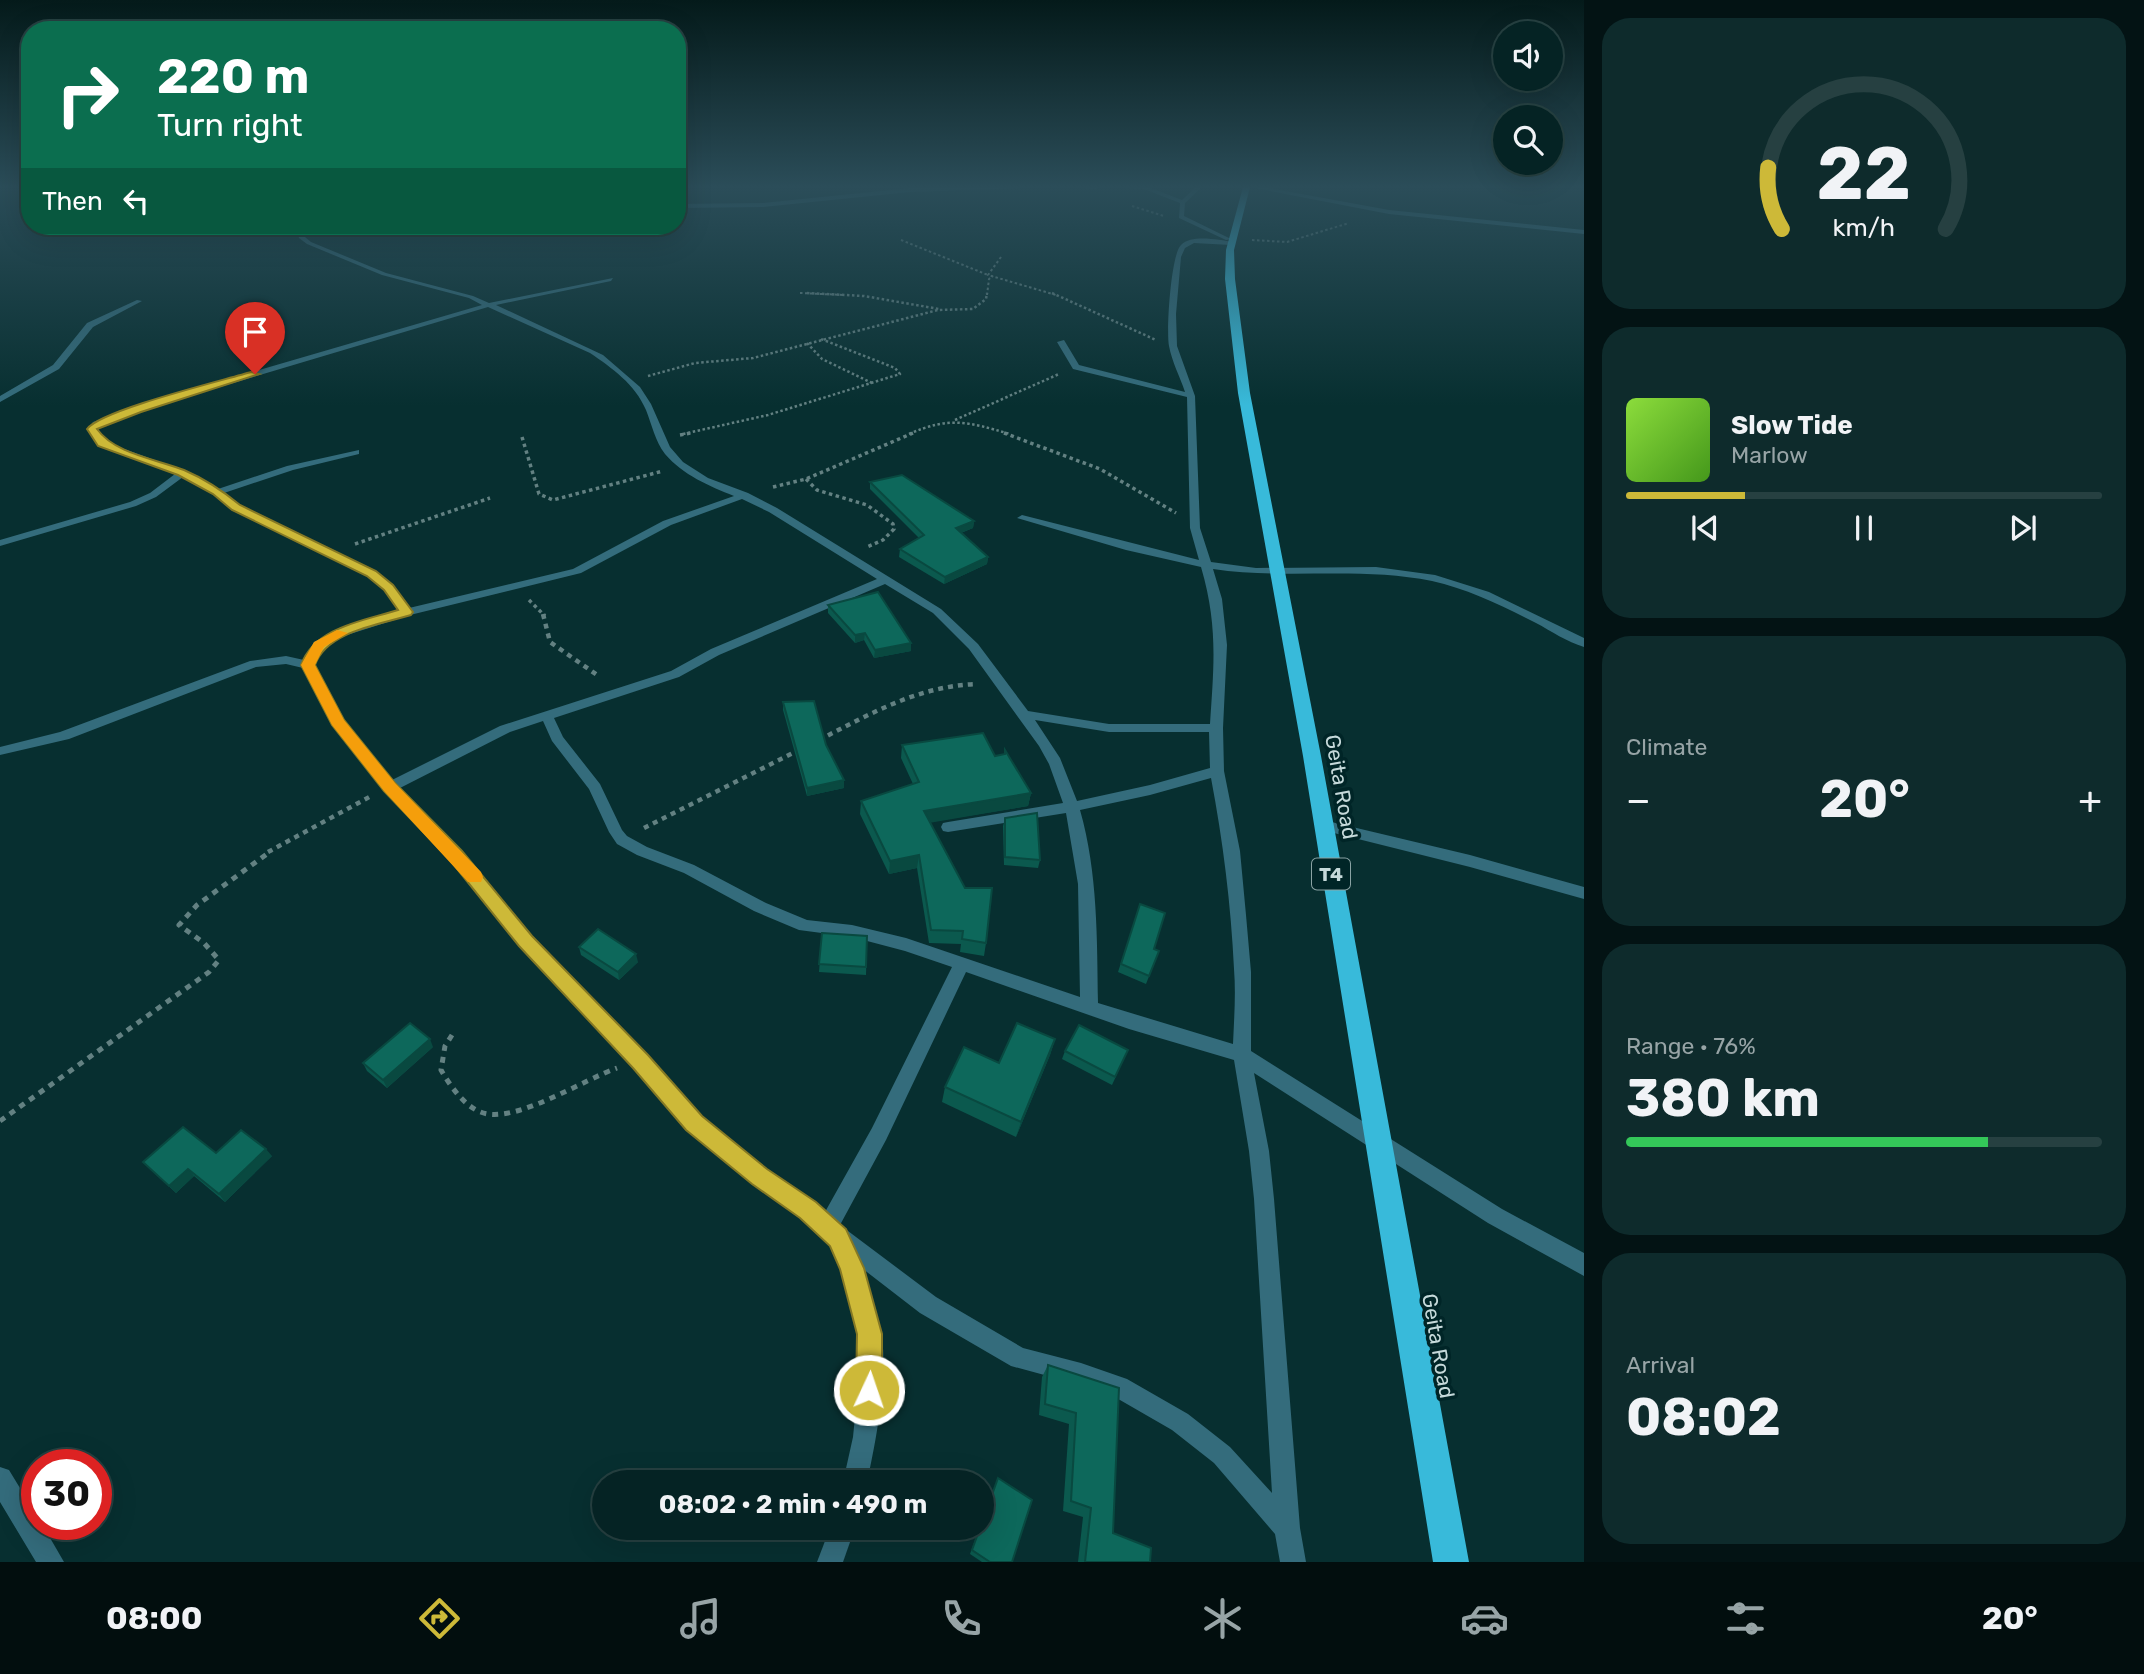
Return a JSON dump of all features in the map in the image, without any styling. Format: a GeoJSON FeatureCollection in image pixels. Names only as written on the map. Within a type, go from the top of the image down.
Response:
{"type":"FeatureCollection","features":[{"type":"Feature","properties":{"kind":"highway","name":"Geita Road"},"geometry":{"type":"LineString","coordinates":[[1232,260],[1232,306],[1244,393],[1323,825],[1451,1562]]}},
{"type":"Feature","properties":{"kind":"street"},"geometry":{"type":"LineString","coordinates":[[348,260],[488,305],[583,345],[608,361],[646,400],[668,452],[684,466],[704,480],[746,494],[886,579],[960,628],[983,655],[1055,762],[1074,808],[1085,859],[1089,1007]]}},
{"type":"Feature","properties":{"kind":"street"},"geometry":{"type":"LineString","coordinates":[[1178,260],[1172,314],[1173,346],[1191,396],[1195,528],[1216,599],[1222,645],[1216,727],[1217,771],[1232,851],[1243,972],[1242,1055],[1256,1129],[1264,1199],[1287,1528],[1293,1562]]}},
{"type":"Feature","properties":{"kind":"street"},"geometry":{"type":"LineString","coordinates":[[406,612],[389,588],[372,574],[236,508],[217,492],[181,473],[102,444],[92,429],[96,424],[183,395],[488,305],[611,279]]}},
{"type":"Feature","properties":{"kind":"street"},"geometry":{"type":"LineString","coordinates":[[0,398],[55,367],[90,325],[139,301]]}},
{"type":"Feature","properties":{"kind":"street"},"geometry":{"type":"LineString","coordinates":[[1061,342],[1076,367],[1191,396]]}},
{"type":"Feature","properties":{"kind":"street"},"geometry":{"type":"LineString","coordinates":[[217,492],[282,470],[356,453]]}},
{"type":"Feature","properties":{"kind":"street"},"geometry":{"type":"LineString","coordinates":[[0,543],[133,504],[153,495],[181,473]]}},
{"type":"Feature","properties":{"kind":"street"},"geometry":{"type":"LineString","coordinates":[[746,494],[683,516],[577,572],[406,612],[327,639],[313,652],[308,665],[337,722],[390,787],[445,842],[526,941],[641,1062],[694,1123],[928,1306],[1019,1358],[1081,1374],[1127,1391],[1180,1422],[1222,1455],[1287,1528]]}},
{"type":"Feature","properties":{"kind":"street"},"geometry":{"type":"LineString","coordinates":[[1023,518],[1204,565],[1277,574],[1352,569],[1440,578],[1500,599],[1584,643]]}},
{"type":"Feature","properties":{"kind":"street"},"geometry":{"type":"LineString","coordinates":[[390,787],[505,729],[675,674],[715,652],[886,579]]}},
{"type":"Feature","properties":{"kind":"street"},"geometry":{"type":"LineString","coordinates":[[0,751],[64,736],[236,668],[276,660],[308,665]]}},
{"type":"Feature","properties":{"kind":"street"},"geometry":{"type":"LineString","coordinates":[[546,714],[557,738],[595,787],[622,840],[689,869],[760,907],[805,926],[869,935],[1242,1055],[1495,1216],[1584,1265]]}},
{"type":"Feature","properties":{"kind":"street"},"geometry":{"type":"LineString","coordinates":[[1024,714],[1079,726],[1216,727]]}},
{"type":"Feature","properties":{"kind":"street"},"geometry":{"type":"LineString","coordinates":[[947,827],[1074,808],[1161,789],[1217,771]]}},
{"type":"Feature","properties":{"kind":"street"},"geometry":{"type":"LineString","coordinates":[[1323,825],[1470,861],[1584,893]]}},
{"type":"Feature","properties":{"kind":"street"},"geometry":{"type":"LineString","coordinates":[[833,1232],[962,963]]}},
{"type":"Feature","properties":{"kind":"street"},"geometry":{"type":"LineString","coordinates":[[833,1232],[852,1268],[870,1334],[871,1366],[865,1437],[858,1470]]}},
{"type":"Feature","properties":{"kind":"street"},"geometry":{"type":"LineString","coordinates":[[0,1479],[51,1562]]}},
{"type":"Feature","properties":{"kind":"street"},"geometry":{"type":"LineString","coordinates":[[830,1562],[838,1540]]}},
{"type":"Feature","properties":{"kind":"path"},"geometry":{"type":"LineString","coordinates":[[950,260],[988,275],[1049,293],[1132,332],[1173,346]]}},
{"type":"Feature","properties":{"kind":"path"},"geometry":{"type":"LineString","coordinates":[[988,275],[999,260]]}},
{"type":"Feature","properties":{"kind":"path"},"geometry":{"type":"LineString","coordinates":[[632,384],[679,365],[753,358],[806,342],[943,310],[978,308],[986,299],[989,279],[993,276]]}},
{"type":"Feature","properties":{"kind":"path"},"geometry":{"type":"LineString","coordinates":[[800,293],[872,296],[943,310]]}},
{"type":"Feature","properties":{"kind":"path"},"geometry":{"type":"LineString","coordinates":[[662,439],[768,415],[894,378],[900,372],[820,339]]}},
{"type":"Feature","properties":{"kind":"path"},"geometry":{"type":"LineString","coordinates":[[806,342],[822,359],[873,384]]}},
{"type":"Feature","properties":{"kind":"path"},"geometry":{"type":"LineString","coordinates":[[746,494],[806,479],[932,425],[954,420],[1076,367]]}},
{"type":"Feature","properties":{"kind":"path"},"geometry":{"type":"LineString","coordinates":[[954,420],[1017,438],[1103,470],[1151,494],[1195,528]]}},
{"type":"Feature","properties":{"kind":"path"},"geometry":{"type":"LineString","coordinates":[[522,436],[539,494],[553,500],[684,466]]}},
{"type":"Feature","properties":{"kind":"path"},"geometry":{"type":"LineString","coordinates":[[806,479],[817,490],[867,505],[893,524],[894,528],[883,540],[847,556]]}},
{"type":"Feature","properties":{"kind":"path"},"geometry":{"type":"LineString","coordinates":[[331,553],[490,498]]}},
{"type":"Feature","properties":{"kind":"path"},"geometry":{"type":"LineString","coordinates":[[514,585],[545,616],[550,642],[592,674],[629,691]]}},
{"type":"Feature","properties":{"kind":"path"},"geometry":{"type":"LineString","coordinates":[[813,744],[882,707],[935,687],[984,685],[1008,692]]}},
{"type":"Feature","properties":{"kind":"path"},"geometry":{"type":"LineString","coordinates":[[622,840],[801,749]]}},
{"type":"Feature","properties":{"kind":"path"},"geometry":{"type":"LineString","coordinates":[[0,1121],[209,972],[219,960],[212,949],[201,937],[190,934],[178,925],[197,905],[296,835],[390,787]]}},
{"type":"Feature","properties":{"kind":"path"},"geometry":{"type":"LineString","coordinates":[[452,1035],[445,1046],[441,1070],[466,1102],[489,1114],[510,1112],[598,1074],[641,1062]]}},
{"type":"Feature","properties":{"kind":"building"},"geometry":{"type":"Polygon","coordinates":[[[902,475],[974,521],[956,528],[988,557],[945,577],[900,549],[924,535],[870,482],[902,475]]]}},
{"type":"Feature","properties":{"kind":"building"},"geometry":{"type":"Polygon","coordinates":[[[878,592],[911,643],[875,650],[865,633],[855,635],[828,605],[878,592]]]}},
{"type":"Feature","properties":{"kind":"building"},"geometry":{"type":"Polygon","coordinates":[[[814,701],[826,745],[844,780],[807,788],[783,702],[814,701]]]}},
{"type":"Feature","properties":{"kind":"building"},"geometry":{"type":"Polygon","coordinates":[[[983,733],[995,756],[1005,754],[1005,750],[1031,793],[924,811],[965,888],[992,888],[986,943],[962,939],[963,931],[931,930],[919,855],[890,861],[861,801],[919,782],[902,745],[983,733]]]}},
{"type":"Feature","properties":{"kind":"building"},"geometry":{"type":"Polygon","coordinates":[[[1037,813],[1040,860],[1005,857],[1005,818],[1037,813]]]}},
{"type":"Feature","properties":{"kind":"building"},"geometry":{"type":"Polygon","coordinates":[[[1140,904],[1165,913],[1154,949],[1159,951],[1149,976],[1121,964],[1140,904]]]}},
{"type":"Feature","properties":{"kind":"building"},"geometry":{"type":"Polygon","coordinates":[[[598,929],[636,954],[618,972],[579,947],[598,929]]]}},
{"type":"Feature","properties":{"kind":"building"},"geometry":{"type":"Polygon","coordinates":[[[822,933],[867,936],[866,967],[819,964],[822,933]]]}},
{"type":"Feature","properties":{"kind":"building"},"geometry":{"type":"Polygon","coordinates":[[[410,1023],[430,1039],[383,1080],[363,1063],[410,1023]]]}},
{"type":"Feature","properties":{"kind":"building"},"geometry":{"type":"Polygon","coordinates":[[[1017,1023],[1055,1039],[1021,1122],[945,1087],[964,1047],[999,1063],[1017,1023]]]}},
{"type":"Feature","properties":{"kind":"building"},"geometry":{"type":"Polygon","coordinates":[[[1079,1025],[1128,1050],[1115,1077],[1065,1051],[1079,1025]]]}},
{"type":"Feature","properties":{"kind":"building"},"geometry":{"type":"Polygon","coordinates":[[[183,1127],[216,1153],[241,1130],[266,1149],[219,1194],[188,1169],[169,1186],[143,1162],[183,1127]]]}},
{"type":"Feature","properties":{"kind":"building"},"geometry":{"type":"Polygon","coordinates":[[[1048,1365],[1119,1388],[1113,1533],[1151,1548],[1150,1562],[1085,1562],[1091,1508],[1071,1501],[1076,1413],[1045,1404],[1048,1365]]]}},
{"type":"Feature","properties":{"kind":"building"},"geometry":{"type":"Polygon","coordinates":[[[998,1478],[1032,1500],[1012,1562],[990,1562],[972,1550],[976,1540],[994,1540],[994,1489],[998,1478]]]}},
{"type":"Feature","properties":{"kind":"slow traffic"},"geometry":{"type":"LineString","coordinates":[[341,633],[318,645],[308,665],[337,722],[390,787],[445,842],[475,877]]}},
{"type":"Feature","properties":{"kind":"route"},"geometry":{"type":"LineString","coordinates":[[255,374],[96,424],[92,429],[102,444],[181,473],[217,492],[236,508],[344,558],[372,574],[389,588],[406,612],[343,632],[318,645],[313,652],[308,665],[337,722],[390,787],[445,842],[526,941],[641,1062],[694,1123],[760,1177],[808,1210],[838,1237],[852,1268],[870,1334],[869,1390]]}}]}
